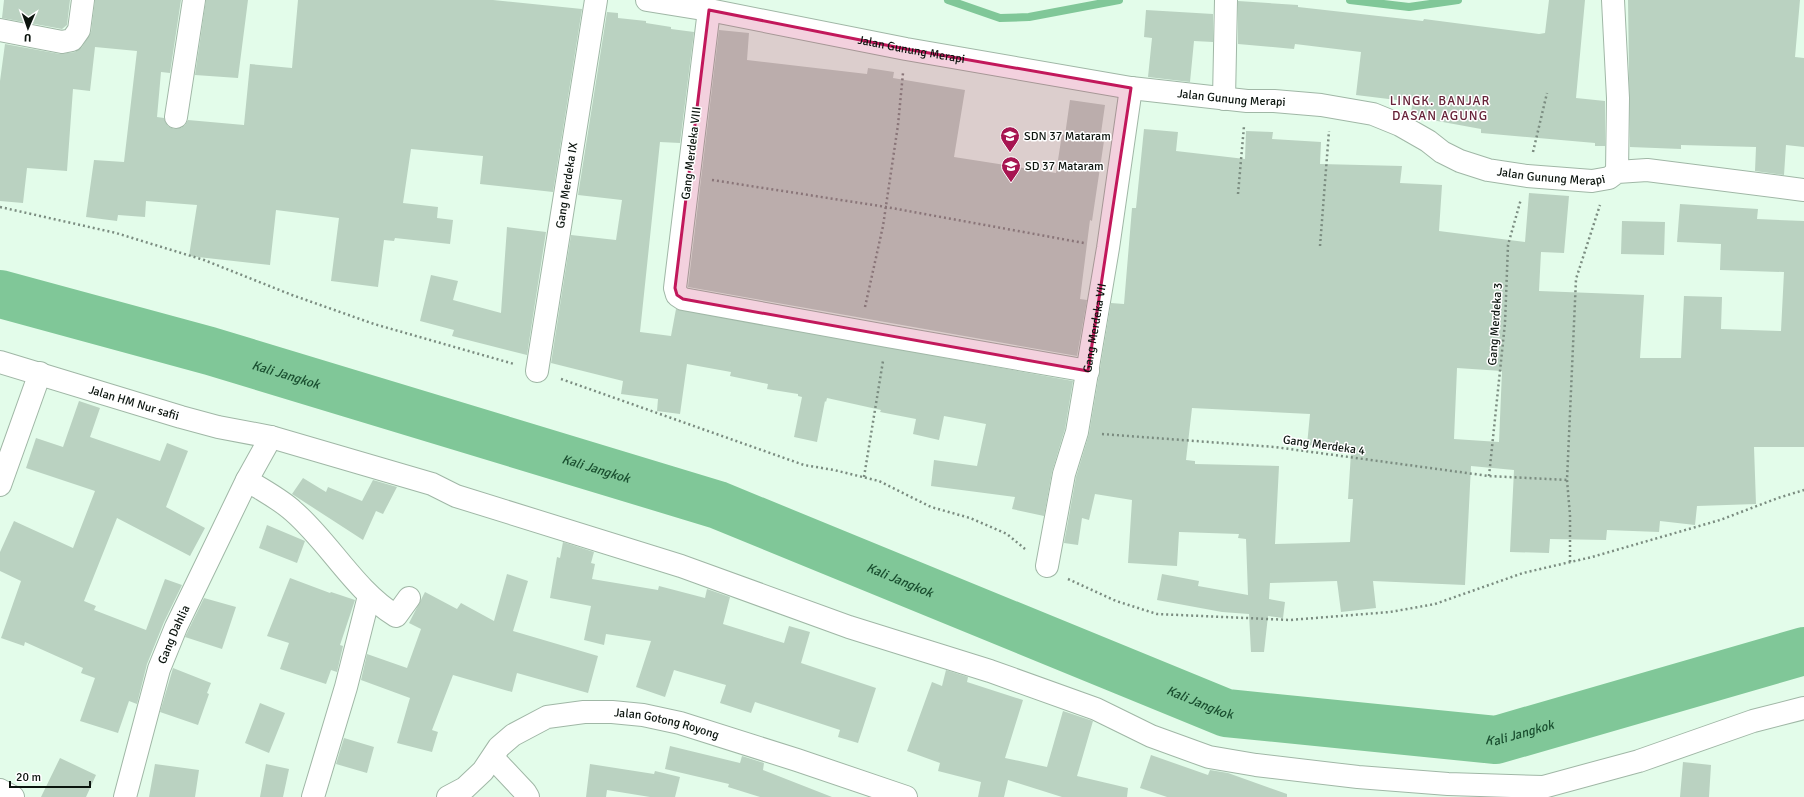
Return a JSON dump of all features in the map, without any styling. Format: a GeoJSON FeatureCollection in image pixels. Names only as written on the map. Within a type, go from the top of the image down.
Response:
{"type":"FeatureCollection","features":[{"type":"Feature","properties":{"kind":"street"},"geometry":{"type":"LineString","coordinates":[[0,30],[62,42],[72,40],[79,30],[83,0]]}},
{"type":"Feature","properties":{"kind":"street"},"geometry":{"type":"LineString","coordinates":[[176,117],[194,0]]}},
{"type":"Feature","properties":{"kind":"street","name":"Gang Merdeka IX"},"geometry":{"type":"LineString","coordinates":[[537,372],[596,0]]}},
{"type":"Feature","properties":{"kind":"street","name":"Jalan Gunung Merapi"},"geometry":{"type":"LineString","coordinates":[[647,0],[709,10],[906,49],[1131,88],[1224,99],[1274,101],[1331,106],[1373,114],[1387,119],[1416,134],[1442,152],[1460,161],[1488,170],[1527,176],[1592,181],[1613,175],[1647,170],[1804,190]]}},
{"type":"Feature","properties":{"kind":"street"},"geometry":{"type":"LineString","coordinates":[[1613,0],[1618,98],[1613,175]]}},
{"type":"Feature","properties":{"kind":"street"},"geometry":{"type":"LineString","coordinates":[[1224,99],[1226,1]]}},
{"type":"Feature","properties":{"kind":"street","name":"Gang Merdeka VIII"},"geometry":{"type":"LineString","coordinates":[[709,10],[675,288],[677,295],[683,299],[860,330]]}},
{"type":"Feature","properties":{"kind":"street","name":"Gang Merdeka VII"},"geometry":{"type":"LineString","coordinates":[[1047,566],[1064,474],[1077,432],[1088,371],[1108,248],[1131,88]]}},
{"type":"Feature","properties":{"kind":"street"},"geometry":{"type":"LineString","coordinates":[[860,330],[1088,371]]}},
{"type":"Feature","properties":{"kind":"street","name":"Jalan HM Nur safii"},"geometry":{"type":"LineString","coordinates":[[0,362],[181,417],[218,427],[270,437]]}},
{"type":"Feature","properties":{"kind":"street"},"geometry":{"type":"LineString","coordinates":[[0,485],[40,373]]}},
{"type":"Feature","properties":{"kind":"street"},"geometry":{"type":"LineString","coordinates":[[270,437],[432,484],[456,496],[681,566],[849,627],[990,672],[1096,710],[1151,736],[1210,757],[1256,765],[1381,779],[1448,784],[1543,786],[1639,761],[1753,721],[1804,708]]}},
{"type":"Feature","properties":{"kind":"street","name":"Gang Dahlia"},"geometry":{"type":"LineString","coordinates":[[125,797],[159,669],[176,627],[247,480],[270,437]]}},
{"type":"Feature","properties":{"kind":"street"},"geometry":{"type":"LineString","coordinates":[[247,480],[293,510],[369,596],[380,606],[396,616],[410,598]]}},
{"type":"Feature","properties":{"kind":"street"},"geometry":{"type":"LineString","coordinates":[[313,797],[346,687],[369,596]]}},
{"type":"Feature","properties":{"kind":"street","name":"Jalan Gotong Royong"},"geometry":{"type":"LineString","coordinates":[[448,797],[465,788],[483,771],[499,747],[513,734],[547,717],[584,712],[612,712],[643,715],[680,723],[797,760],[906,797]]}},
{"type":"Feature","properties":{"kind":"street"},"geometry":{"type":"LineString","coordinates":[[493,758],[528,797]]}},
{"type":"Feature","properties":{"kind":"path"},"geometry":{"type":"LineString","coordinates":[[860,330],[886,207],[898,125],[906,49]]}},
{"type":"Feature","properties":{"kind":"path","name":"Gang Merdeka 3"},"geometry":{"type":"LineString","coordinates":[[1489,476],[1505,323],[1508,245],[1527,176],[1547,93]]}},
{"type":"Feature","properties":{"kind":"path"},"geometry":{"type":"LineString","coordinates":[[1238,194],[1247,101]]}},
{"type":"Feature","properties":{"kind":"path"},"geometry":{"type":"LineString","coordinates":[[1320,246],[1331,106]]}},
{"type":"Feature","properties":{"kind":"path"},"geometry":{"type":"LineString","coordinates":[[1570,562],[1570,515],[1567,480],[1576,279],[1613,175]]}},
{"type":"Feature","properties":{"kind":"path"},"geometry":{"type":"LineString","coordinates":[[688,176],[886,207],[1108,248]]}},
{"type":"Feature","properties":{"kind":"path"},"geometry":{"type":"LineString","coordinates":[[0,207],[116,233],[196,258],[285,293],[374,324],[463,348],[593,389],[804,464],[879,480],[931,507],[970,518],[1007,534],[1047,566],[1074,583],[1116,602],[1157,614],[1290,620],[1390,612],[1435,604],[1523,573],[1592,557],[1720,520],[1778,498],[1804,490]]}},
{"type":"Feature","properties":{"kind":"path"},"geometry":{"type":"LineString","coordinates":[[864,477],[887,336]]}},
{"type":"Feature","properties":{"kind":"path","name":"Gang Merdeka 4"},"geometry":{"type":"LineString","coordinates":[[1077,432],[1275,447],[1489,476],[1567,480]]}},
{"type":"Feature","properties":{"kind":"highlighted area"},"geometry":{"type":"Polygon","coordinates":[[[709,10],[906,49],[1131,88],[1088,371],[683,299],[677,295],[675,288],[709,10]]]}},
{"type":"Feature","properties":{"kind":"building"},"geometry":{"type":"Polygon","coordinates":[[[4,0],[70,0],[67,25],[62,29],[2,18],[4,0]]]}},
{"type":"Feature","properties":{"kind":"building"},"geometry":{"type":"Polygon","coordinates":[[[95,0],[181,0],[170,73],[161,72],[157,117],[164,118],[168,126],[174,129],[181,128],[188,120],[244,125],[250,64],[292,68],[298,0],[493,0],[582,9],[553,192],[480,184],[483,156],[411,149],[403,203],[438,207],[437,218],[453,220],[450,244],[395,238],[394,241],[384,240],[378,287],[331,281],[339,218],[276,210],[270,265],[189,256],[197,205],[146,201],[145,217],[118,215],[117,221],[86,217],[94,160],[124,162],[137,51],[95,47],[90,91],[73,89],[67,171],[27,168],[23,203],[0,201],[0,81],[5,44],[60,54],[75,52],[82,47],[91,32],[95,0]]]}},
{"type":"Feature","properties":{"kind":"building"},"geometry":{"type":"Polygon","coordinates":[[[206,0],[248,0],[238,78],[195,75],[206,0]]]}},
{"type":"Feature","properties":{"kind":"building"},"geometry":{"type":"Polygon","coordinates":[[[1549,0],[1585,0],[1576,98],[1605,101],[1605,146],[1595,146],[1595,143],[1481,133],[1481,129],[1410,116],[1413,102],[1356,95],[1361,52],[1295,44],[1294,49],[1238,44],[1238,1],[1298,5],[1298,7],[1423,21],[1424,19],[1539,34],[1545,33],[1549,0]]]}},
{"type":"Feature","properties":{"kind":"building"},"geometry":{"type":"Polygon","coordinates":[[[1628,0],[1800,0],[1795,57],[1804,58],[1804,147],[1786,145],[1784,175],[1755,171],[1756,147],[1681,145],[1681,149],[1630,147],[1628,0]]]}},
{"type":"Feature","properties":{"kind":"building"},"geometry":{"type":"Polygon","coordinates":[[[1146,10],[1213,14],[1213,42],[1194,41],[1190,82],[1148,77],[1152,38],[1144,37],[1146,10]]]}},
{"type":"Feature","properties":{"kind":"building"},"geometry":{"type":"Polygon","coordinates":[[[607,12],[618,13],[618,18],[646,21],[646,23],[671,27],[671,29],[694,32],[680,143],[660,142],[640,332],[671,336],[676,309],[1073,381],[1065,429],[1052,472],[1044,516],[1012,509],[1015,497],[931,486],[934,460],[977,466],[986,424],[944,416],[939,440],[913,434],[916,419],[880,412],[881,410],[827,398],[826,402],[825,401],[817,442],[794,437],[802,397],[798,396],[798,394],[767,389],[768,384],[730,376],[731,372],[687,364],[680,414],[657,411],[658,399],[621,394],[623,381],[551,363],[571,235],[616,240],[622,200],[578,195],[607,12]]]}},
{"type":"Feature","properties":{"kind":"building"},"geometry":{"type":"Polygon","coordinates":[[[719,30],[749,33],[747,60],[867,74],[868,68],[894,72],[893,78],[965,90],[954,157],[1056,173],[1062,134],[1065,135],[1070,100],[1105,105],[1100,140],[1104,141],[1092,221],[1090,220],[1080,299],[1087,300],[1077,356],[688,287],[719,30]]]}},
{"type":"Feature","properties":{"kind":"building"},"geometry":{"type":"Polygon","coordinates":[[[1144,129],[1178,132],[1176,151],[1245,159],[1246,131],[1273,132],[1272,139],[1321,142],[1320,164],[1402,166],[1400,183],[1442,185],[1439,231],[1525,242],[1529,193],[1569,196],[1564,253],[1541,252],[1539,291],[1644,295],[1640,358],[1681,358],[1684,296],[1722,297],[1721,329],[1781,331],[1784,272],[1720,270],[1721,244],[1677,242],[1680,204],[1758,209],[1757,219],[1804,221],[1804,447],[1754,447],[1756,504],[1697,506],[1695,525],[1660,521],[1659,532],[1607,530],[1606,540],[1550,539],[1549,553],[1510,552],[1514,470],[1471,466],[1465,585],[1373,581],[1376,608],[1341,612],[1337,581],[1270,583],[1269,599],[1285,602],[1283,618],[1268,616],[1264,652],[1251,652],[1249,614],[1222,612],[1157,600],[1162,574],[1199,581],[1198,586],[1248,595],[1246,539],[1238,538],[1239,534],[1179,532],[1177,566],[1128,563],[1132,500],[1095,494],[1089,520],[1082,518],[1078,545],[1064,543],[1076,477],[1089,434],[1111,303],[1124,304],[1132,208],[1136,208],[1144,129]],[[1457,368],[1454,439],[1499,442],[1502,371],[1457,368]],[[1192,408],[1186,460],[1195,461],[1195,464],[1279,466],[1275,544],[1350,542],[1353,499],[1348,499],[1351,453],[1349,453],[1349,448],[1307,445],[1310,414],[1192,408]]]}},
{"type":"Feature","properties":{"kind":"building"},"geometry":{"type":"Polygon","coordinates":[[[1622,221],[1665,222],[1664,255],[1621,254],[1622,221]]]}},
{"type":"Feature","properties":{"kind":"building"},"geometry":{"type":"Polygon","coordinates":[[[507,227],[546,232],[527,355],[452,336],[454,330],[420,321],[431,275],[458,281],[453,300],[501,313],[507,227]]]}},
{"type":"Feature","properties":{"kind":"building"},"geometry":{"type":"Polygon","coordinates":[[[79,401],[100,408],[90,437],[160,461],[167,443],[188,451],[166,507],[205,528],[190,556],[117,518],[84,601],[96,606],[94,610],[146,630],[165,579],[182,585],[164,622],[147,664],[137,704],[129,701],[118,733],[80,721],[95,678],[81,673],[83,668],[25,642],[24,646],[1,638],[21,581],[0,571],[0,552],[14,521],[73,548],[95,491],[26,468],[36,438],[63,447],[79,401]]]}},
{"type":"Feature","properties":{"kind":"building"},"geometry":{"type":"Polygon","coordinates":[[[303,478],[326,492],[328,487],[362,501],[373,480],[397,487],[383,514],[376,511],[363,540],[292,494],[303,478]]]}},
{"type":"Feature","properties":{"kind":"building"},"geometry":{"type":"Polygon","coordinates":[[[267,525],[305,541],[297,563],[259,548],[267,525]]]}},
{"type":"Feature","properties":{"kind":"building"},"geometry":{"type":"Polygon","coordinates":[[[563,542],[594,552],[591,563],[595,564],[592,579],[658,590],[659,586],[705,598],[707,589],[730,597],[723,624],[784,643],[789,626],[810,632],[801,663],[876,688],[858,743],[838,737],[840,730],[755,702],[751,713],[720,703],[726,685],[674,670],[665,697],[636,687],[651,641],[606,634],[604,645],[584,640],[591,606],[550,598],[557,557],[560,558],[563,542]]]}},
{"type":"Feature","properties":{"kind":"building"},"geometry":{"type":"Polygon","coordinates":[[[507,574],[528,581],[513,631],[598,656],[588,693],[517,673],[512,692],[453,675],[432,730],[438,732],[432,752],[397,743],[410,698],[361,680],[367,654],[407,668],[421,629],[409,623],[425,592],[457,609],[461,603],[494,621],[507,574]]]}},
{"type":"Feature","properties":{"kind":"building"},"geometry":{"type":"Polygon","coordinates":[[[290,578],[330,593],[331,592],[355,600],[340,645],[343,646],[337,672],[331,670],[326,684],[280,669],[289,643],[267,636],[290,578]]]}},
{"type":"Feature","properties":{"kind":"building"},"geometry":{"type":"Polygon","coordinates":[[[204,598],[236,607],[222,649],[185,637],[204,598]]]}},
{"type":"Feature","properties":{"kind":"building"},"geometry":{"type":"Polygon","coordinates":[[[173,668],[211,683],[207,693],[209,694],[198,725],[160,712],[173,668]]]}},
{"type":"Feature","properties":{"kind":"building"},"geometry":{"type":"Polygon","coordinates":[[[946,670],[968,677],[967,682],[1023,700],[1005,758],[1047,767],[1063,711],[1093,721],[1077,776],[1128,788],[1127,797],[1062,797],[1008,780],[1004,797],[978,797],[981,782],[938,771],[940,763],[907,751],[932,682],[942,686],[946,670]]]}},
{"type":"Feature","properties":{"kind":"building"},"geometry":{"type":"Polygon","coordinates":[[[260,703],[285,713],[269,753],[245,743],[260,703]]]}},
{"type":"Feature","properties":{"kind":"building"},"geometry":{"type":"Polygon","coordinates":[[[344,738],[374,747],[367,773],[336,764],[344,738]]]}},
{"type":"Feature","properties":{"kind":"building"},"geometry":{"type":"Polygon","coordinates":[[[670,746],[740,763],[742,756],[764,763],[763,770],[832,797],[760,797],[728,787],[729,784],[665,769],[670,746]]]}},
{"type":"Feature","properties":{"kind":"building"},"geometry":{"type":"Polygon","coordinates":[[[1151,755],[1208,775],[1210,770],[1228,773],[1287,794],[1287,797],[1167,797],[1140,788],[1151,755]]]}},
{"type":"Feature","properties":{"kind":"building"},"geometry":{"type":"Polygon","coordinates":[[[60,758],[96,775],[86,797],[41,797],[60,758]]]}},
{"type":"Feature","properties":{"kind":"building"},"geometry":{"type":"Polygon","coordinates":[[[1683,762],[1711,765],[1709,797],[1680,797],[1683,762]]]}},
{"type":"Feature","properties":{"kind":"building"},"geometry":{"type":"Polygon","coordinates":[[[155,764],[199,770],[195,797],[149,797],[155,764]]]}},
{"type":"Feature","properties":{"kind":"building"},"geometry":{"type":"Polygon","coordinates":[[[266,764],[289,769],[283,797],[260,797],[266,764]]]}},
{"type":"Feature","properties":{"kind":"building"},"geometry":{"type":"Polygon","coordinates":[[[590,764],[654,774],[655,771],[680,777],[675,797],[650,797],[607,790],[606,797],[586,797],[590,764]]]}},
{"type":"Feature","properties":{"kind":"waterway"},"geometry":{"type":"LineString","coordinates":[[948,0],[1000,18],[1029,17],[1119,0]]}},
{"type":"Feature","properties":{"kind":"waterway"},"geometry":{"type":"LineString","coordinates":[[1350,0],[1409,7],[1458,0]]}},
{"type":"Feature","properties":{"kind":"waterway","name":"Kali Jangkok"},"geometry":{"type":"LineString","coordinates":[[0,294],[210,351],[718,505],[1226,713],[1496,740],[1804,651]]}},
{"type":"Feature","properties":{"kind":"place","name":"SDN 37 Mataram"},"geometry":{"type":"Point","coordinates":[1010,153]}},
{"type":"Feature","properties":{"kind":"place","name":"SD 37 Mataram"},"geometry":{"type":"Point","coordinates":[1011,183]}},
{"type":"Feature","properties":{"kind":"district","name":"LINGK. BANJAR DASAN AGUNG"},"geometry":{"type":"Point","coordinates":[1440,108]}}]}
